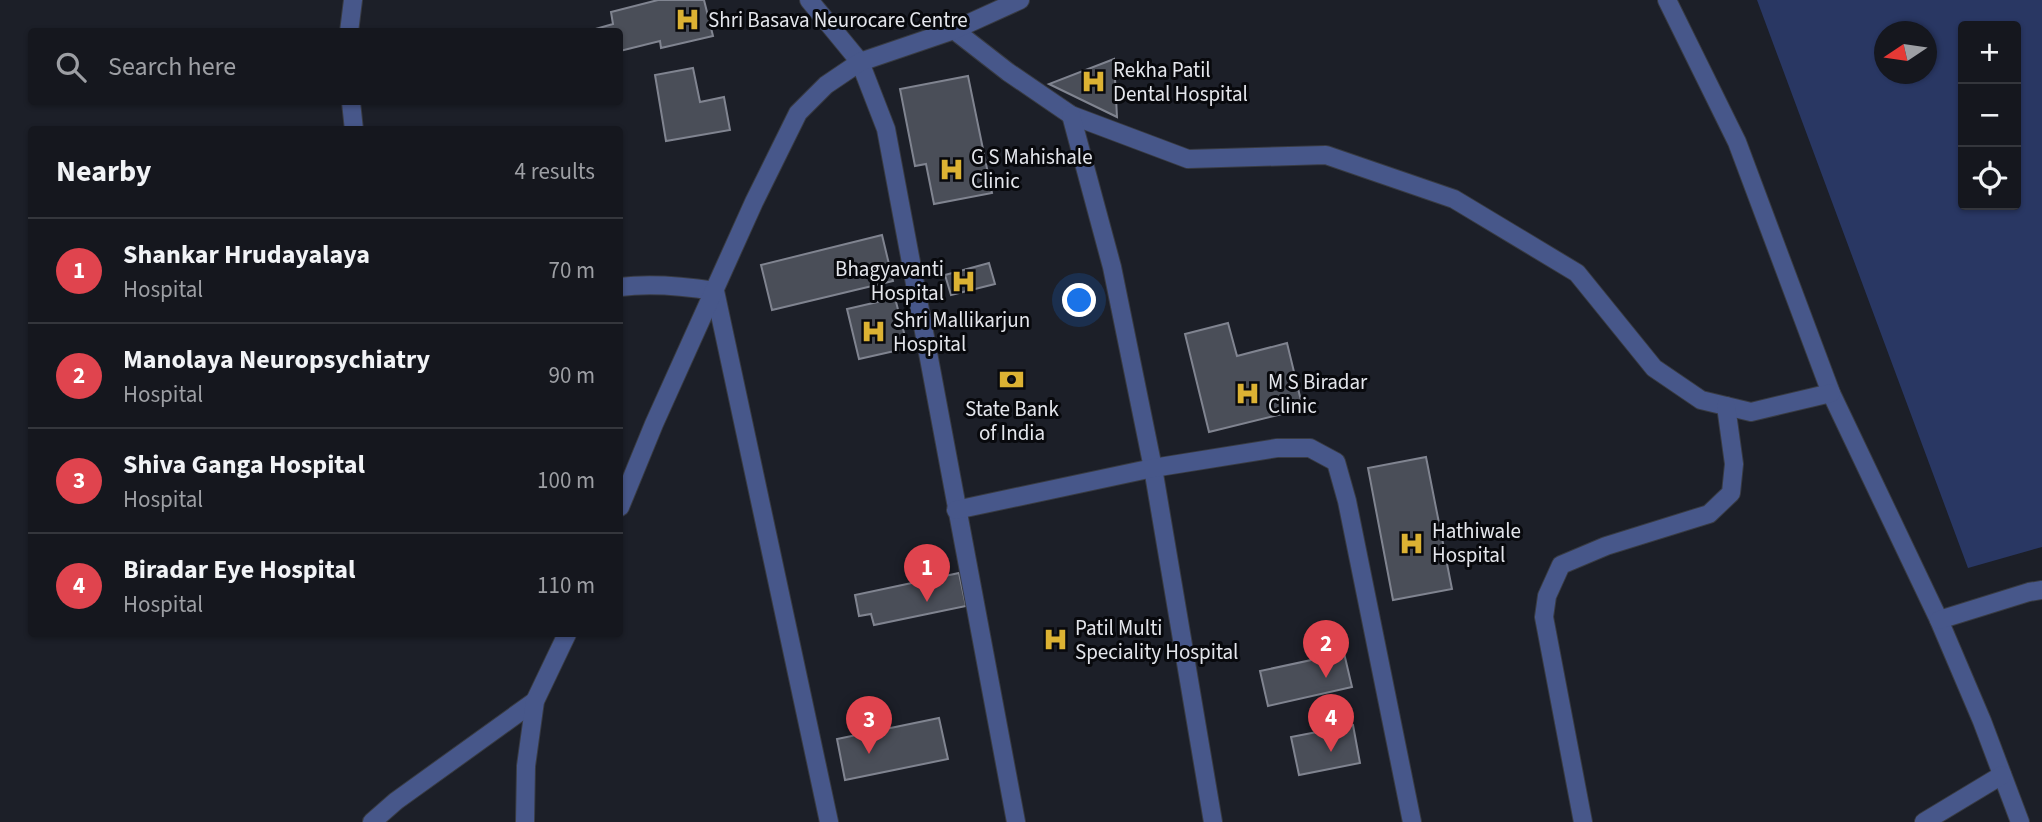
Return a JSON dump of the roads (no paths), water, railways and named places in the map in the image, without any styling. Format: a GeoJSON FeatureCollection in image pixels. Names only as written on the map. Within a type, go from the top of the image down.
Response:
{"type":"FeatureCollection","features":[{"type":"Feature","properties":{"kind":"street"},"geometry":{"type":"LineString","coordinates":[[350,28],[353,0]]}},
{"type":"Feature","properties":{"kind":"street"},"geometry":{"type":"LineString","coordinates":[[809,0],[860,62],[886,129],[1016,822]]}},
{"type":"Feature","properties":{"kind":"street"},"geometry":{"type":"LineString","coordinates":[[623,500],[654,424],[754,202],[798,113],[826,85],[860,62],[954,30],[1020,0]]}},
{"type":"Feature","properties":{"kind":"street"},"geometry":{"type":"LineString","coordinates":[[1667,0],[1737,142],[1831,393],[1939,620],[1982,721],[2020,822]]}},
{"type":"Feature","properties":{"kind":"street"},"geometry":{"type":"LineString","coordinates":[[954,30],[1008,72],[1071,115],[1188,159],[1325,155],[1454,199],[1577,273],[1654,368],[1701,400],[1751,412],[1831,393]]}},
{"type":"Feature","properties":{"kind":"street"},"geometry":{"type":"LineString","coordinates":[[351,105],[354,126]]}},
{"type":"Feature","properties":{"kind":"street"},"geometry":{"type":"LineString","coordinates":[[1071,115],[1112,267],[1153,468],[1213,822]]}},
{"type":"Feature","properties":{"kind":"street"},"geometry":{"type":"LineString","coordinates":[[623,287],[640,284],[678,286],[715,292]]}},
{"type":"Feature","properties":{"kind":"street"},"geometry":{"type":"LineString","coordinates":[[715,292],[829,822]]}},
{"type":"Feature","properties":{"kind":"street"},"geometry":{"type":"LineString","coordinates":[[1583,822],[1544,618],[1547,596],[1561,565],[1606,546],[1709,514],[1731,493],[1734,464],[1727,406]]}},
{"type":"Feature","properties":{"kind":"street"},"geometry":{"type":"LineString","coordinates":[[956,510],[1153,468],[1277,448],[1310,448],[1336,462],[1347,501],[1412,822]]}},
{"type":"Feature","properties":{"kind":"street"},"geometry":{"type":"LineString","coordinates":[[1939,620],[2042,590]]}},
{"type":"Feature","properties":{"kind":"street"},"geometry":{"type":"LineString","coordinates":[[525,822],[526,766],[535,701],[566,637]]}},
{"type":"Feature","properties":{"kind":"street"},"geometry":{"type":"LineString","coordinates":[[372,822],[535,701]]}},
{"type":"Feature","properties":{"kind":"street"},"geometry":{"type":"LineString","coordinates":[[1924,822],[2002,775]]}},
{"type":"Feature","properties":{"kind":"place","name":"Shri Basava Neurocare Centre"},"geometry":{"type":"Point","coordinates":[688,20]}},
{"type":"Feature","properties":{"kind":"place","name":"Rekha Patil Dental Hospital"},"geometry":{"type":"Point","coordinates":[1093,82]}},
{"type":"Feature","properties":{"kind":"place","name":"G S Mahishale Clinic"},"geometry":{"type":"Point","coordinates":[951,169]}},
{"type":"Feature","properties":{"kind":"place","name":"Bhagyavanti Hospital"},"geometry":{"type":"Point","coordinates":[964,281]}},
{"type":"Feature","properties":{"kind":"place","name":"Shri Mallikarjun Hospital"},"geometry":{"type":"Point","coordinates":[873,332]}},
{"type":"Feature","properties":{"kind":"place","name":"State Bank of India"},"geometry":{"type":"Point","coordinates":[1012,380]}},
{"type":"Feature","properties":{"kind":"place","name":"M S Biradar Clinic"},"geometry":{"type":"Point","coordinates":[1248,394]}},
{"type":"Feature","properties":{"kind":"place","name":"Hathiwale Hospital"},"geometry":{"type":"Point","coordinates":[1412,543]}},
{"type":"Feature","properties":{"kind":"place","name":"Shankar Hrudayalaya"},"geometry":{"type":"Point","coordinates":[927,602]}},
{"type":"Feature","properties":{"kind":"place","name":"Patil Multi Speciality Hospital"},"geometry":{"type":"Point","coordinates":[1055,640]}},
{"type":"Feature","properties":{"kind":"place","name":"Manolaya Neuropsychiatry"},"geometry":{"type":"Point","coordinates":[1326,678]}},
{"type":"Feature","properties":{"kind":"place","name":"Biradar Eye Hospital"},"geometry":{"type":"Point","coordinates":[1331,752]}},
{"type":"Feature","properties":{"kind":"place","name":"Shiva Ganga Hospital"},"geometry":{"type":"Point","coordinates":[869,754]}}]}
